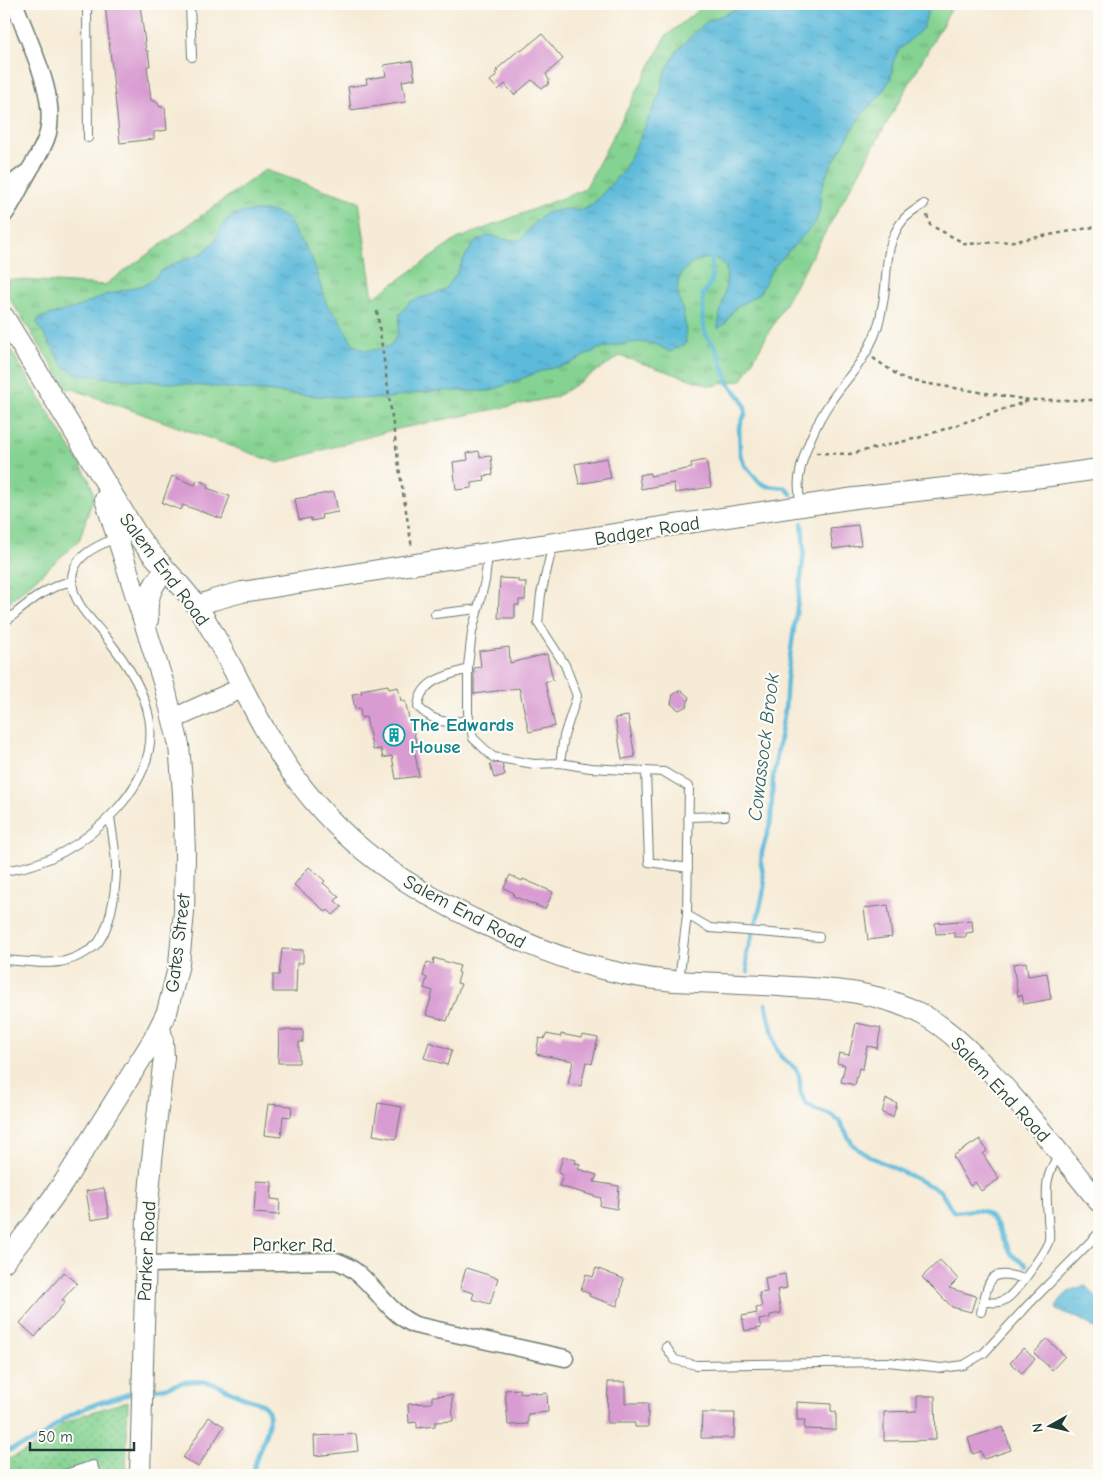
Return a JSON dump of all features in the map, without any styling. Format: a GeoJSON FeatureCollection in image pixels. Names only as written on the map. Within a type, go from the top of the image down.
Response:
{"type":"FeatureCollection","features":[{"type":"Feature","properties":{"kind":"street"},"geometry":{"type":"LineString","coordinates":[[4,215],[46,140],[50,108],[45,85],[15,4]]}},
{"type":"Feature","properties":{"kind":"street"},"geometry":{"type":"LineString","coordinates":[[4,190],[28,172]]}},
{"type":"Feature","properties":{"kind":"street","name":"Salem End Road"},"geometry":{"type":"LineString","coordinates":[[4,317],[148,551],[197,606],[279,754],[308,794],[360,848],[400,878],[449,907],[550,954],[609,971],[640,977],[679,981],[837,989],[884,999],[907,1007],[928,1018],[969,1050],[1012,1095],[1099,1202]]}},
{"type":"Feature","properties":{"kind":"street","name":"Gates Street"},"geometry":{"type":"LineString","coordinates":[[4,1262],[64,1182],[130,1077],[160,1027],[170,1003],[177,975],[184,912],[185,854],[180,754],[173,719],[150,639],[95,465]]}},
{"type":"Feature","properties":{"kind":"street","name":"Badger Road"},"geometry":{"type":"LineString","coordinates":[[197,606],[248,591],[415,564],[855,498],[1099,469]]}},
{"type":"Feature","properties":{"kind":"street","name":"Gates Street"},"geometry":{"type":"LineString","coordinates":[[150,639],[147,615],[148,598],[153,585],[166,570]]}},
{"type":"Feature","properties":{"kind":"street"},"geometry":{"type":"LineString","coordinates":[[173,719],[242,688]]}},
{"type":"Feature","properties":{"kind":"street","name":"Parker Road"},"geometry":{"type":"LineString","coordinates":[[140,1475],[150,1180],[164,1053],[160,1027]]}},
{"type":"Feature","properties":{"kind":"street","name":"Parker Rd."},"geometry":{"type":"LineString","coordinates":[[146,1264],[336,1261],[346,1264],[355,1271],[395,1314],[410,1322],[565,1358]]}},
{"type":"Feature","properties":{"kind":"lane"},"geometry":{"type":"LineString","coordinates":[[87,4],[88,138]]}},
{"type":"Feature","properties":{"kind":"lane"},"geometry":{"type":"LineString","coordinates":[[190,4],[192,58]]}},
{"type":"Feature","properties":{"kind":"lane"},"geometry":{"type":"LineString","coordinates":[[801,507],[799,480],[806,453],[830,401],[866,353],[874,336],[883,307],[887,259],[896,230],[904,219],[924,204]]}},
{"type":"Feature","properties":{"kind":"lane"},"geometry":{"type":"LineString","coordinates":[[4,871],[25,868],[48,860],[93,833],[128,796],[140,778],[148,755],[151,735],[144,698],[133,674],[120,653],[82,608],[75,594],[72,581],[74,568],[85,555],[96,547],[118,537]]}},
{"type":"Feature","properties":{"kind":"lane"},"geometry":{"type":"LineString","coordinates":[[553,544],[541,594],[538,623],[565,665],[577,696],[564,736],[560,763]]}},
{"type":"Feature","properties":{"kind":"lane"},"geometry":{"type":"LineString","coordinates":[[488,554],[485,581],[472,632],[468,669],[469,720],[473,738],[493,756],[534,764],[560,763],[590,768],[664,772],[688,787],[687,915],[679,981]]}},
{"type":"Feature","properties":{"kind":"lane"},"geometry":{"type":"LineString","coordinates":[[4,623],[44,591],[72,581]]}},
{"type":"Feature","properties":{"kind":"lane"},"geometry":{"type":"LineString","coordinates":[[435,614],[478,609]]}},
{"type":"Feature","properties":{"kind":"lane"},"geometry":{"type":"LineString","coordinates":[[468,669],[445,676],[428,685],[419,696],[418,707],[429,717],[450,723],[469,720]]}},
{"type":"Feature","properties":{"kind":"lane"},"geometry":{"type":"LineString","coordinates":[[646,771],[648,862],[688,868]]}},
{"type":"Feature","properties":{"kind":"lane"},"geometry":{"type":"LineString","coordinates":[[4,960],[66,961],[91,949],[100,941],[112,902],[116,872],[110,816]]}},
{"type":"Feature","properties":{"kind":"lane"},"geometry":{"type":"LineString","coordinates":[[688,817],[725,816]]}},
{"type":"Feature","properties":{"kind":"lane"},"geometry":{"type":"LineString","coordinates":[[687,915],[710,928],[819,937]]}},
{"type":"Feature","properties":{"kind":"lane"},"geometry":{"type":"LineString","coordinates":[[984,1301],[993,1303],[1006,1299],[1041,1258],[1049,1240],[1050,1230],[1046,1200],[1048,1174],[1061,1153]]}},
{"type":"Feature","properties":{"kind":"lane"},"geometry":{"type":"LineString","coordinates":[[666,1347],[675,1360],[696,1365],[888,1362],[942,1368],[964,1365],[984,1352],[1099,1233]]}},
{"type":"Feature","properties":{"kind":"lane"},"geometry":{"type":"LineString","coordinates":[[981,1312],[991,1279],[1004,1273],[1024,1278]]}},
{"type":"Feature","properties":{"kind":"lane"},"geometry":{"type":"LineString","coordinates":[[62,1475],[93,1465],[96,1475]]}},
{"type":"Feature","properties":{"kind":"path"},"geometry":{"type":"LineString","coordinates":[[924,204],[930,225],[966,244],[1016,241],[1099,226]]}},
{"type":"Feature","properties":{"kind":"path"},"geometry":{"type":"LineString","coordinates":[[377,311],[415,564]]}},
{"type":"Feature","properties":{"kind":"path"},"geometry":{"type":"LineString","coordinates":[[866,353],[905,380],[1029,400],[1099,400]]}},
{"type":"Feature","properties":{"kind":"path"},"geometry":{"type":"LineString","coordinates":[[806,453],[850,454],[918,438],[1029,400]]}},
{"type":"Feature","properties":{"kind":"green space"},"geometry":{"type":"Polygon","coordinates":[[[706,4],[954,4],[742,380],[711,386],[620,356],[556,397],[392,430],[278,463],[70,388],[68,390],[4,290],[4,279],[105,285],[265,170],[359,201],[373,298],[457,239],[585,189],[666,36],[706,4]]]}},
{"type":"Feature","properties":{"kind":"green space"},"geometry":{"type":"Polygon","coordinates":[[[4,339],[89,479],[94,495],[79,541],[4,607],[4,457],[9,415],[8,386],[4,365],[4,339]]]}},
{"type":"Feature","properties":{"kind":"green space"},"geometry":{"type":"Polygon","coordinates":[[[128,1401],[126,1475],[4,1475],[4,1461],[43,1443],[61,1425],[85,1414],[128,1401]]]}},
{"type":"Feature","properties":{"kind":"water"},"geometry":{"type":"Polygon","coordinates":[[[745,4],[930,4],[923,28],[899,50],[893,62],[891,78],[882,93],[861,115],[828,171],[821,191],[819,214],[815,223],[773,268],[759,294],[734,309],[726,323],[718,329],[727,275],[726,267],[719,260],[713,258],[700,260],[688,266],[678,283],[678,296],[685,319],[686,343],[670,352],[656,344],[638,342],[598,349],[569,364],[544,370],[490,391],[415,393],[384,399],[317,396],[75,373],[64,367],[37,323],[39,318],[78,307],[105,295],[147,284],[160,272],[175,263],[203,253],[215,240],[225,221],[235,214],[252,211],[271,211],[286,217],[311,256],[327,305],[338,317],[353,344],[364,350],[375,350],[390,346],[398,334],[400,314],[411,301],[443,291],[456,275],[464,258],[475,242],[489,235],[504,239],[521,240],[533,224],[546,213],[565,209],[582,210],[592,205],[623,171],[660,93],[665,72],[677,51],[708,21],[745,4]]]}},
{"type":"Feature","properties":{"kind":"water"},"geometry":{"type":"Polygon","coordinates":[[[4,365],[8,411],[4,457],[4,365]]]}},
{"type":"Feature","properties":{"kind":"water"},"geometry":{"type":"Polygon","coordinates":[[[1086,1286],[1099,1299],[1099,1333],[1080,1319],[1058,1311],[1056,1307],[1068,1292],[1086,1286]]]}},
{"type":"Feature","properties":{"kind":"building"},"geometry":{"type":"Polygon","coordinates":[[[105,4],[140,4],[146,51],[148,51],[150,66],[147,66],[151,100],[157,102],[160,107],[165,107],[167,130],[154,132],[154,139],[120,143],[105,4]]]}},
{"type":"Feature","properties":{"kind":"building"},"geometry":{"type":"Polygon","coordinates":[[[542,34],[563,59],[546,74],[549,80],[548,85],[542,88],[532,80],[514,95],[505,84],[498,90],[490,81],[497,75],[495,73],[498,71],[496,70],[520,49],[521,51],[542,34]]]}},
{"type":"Feature","properties":{"kind":"building"},"geometry":{"type":"Polygon","coordinates":[[[412,61],[415,79],[402,81],[406,102],[351,110],[348,87],[367,84],[366,79],[386,76],[384,65],[412,61]]]}},
{"type":"Feature","properties":{"kind":"building"},"geometry":{"type":"Polygon","coordinates":[[[479,451],[480,457],[491,456],[493,475],[484,476],[485,481],[472,483],[472,488],[456,490],[453,462],[468,460],[467,453],[479,451]]]}},
{"type":"Feature","properties":{"kind":"building"},"geometry":{"type":"Polygon","coordinates":[[[607,458],[611,478],[579,484],[575,464],[607,458]]]}},
{"type":"Feature","properties":{"kind":"building"},"geometry":{"type":"Polygon","coordinates":[[[706,460],[711,487],[675,493],[674,483],[641,489],[639,475],[650,473],[650,476],[692,468],[691,463],[706,460]]]}},
{"type":"Feature","properties":{"kind":"building"},"geometry":{"type":"Polygon","coordinates":[[[172,476],[195,485],[197,480],[208,484],[207,488],[230,496],[222,519],[183,505],[181,510],[162,503],[172,476]]]}},
{"type":"Feature","properties":{"kind":"building"},"geometry":{"type":"Polygon","coordinates":[[[334,492],[338,512],[321,515],[322,519],[311,521],[311,518],[299,520],[295,499],[334,492]]]}},
{"type":"Feature","properties":{"kind":"building"},"geometry":{"type":"Polygon","coordinates":[[[858,525],[861,545],[833,549],[830,528],[858,525]]]}},
{"type":"Feature","properties":{"kind":"building"},"geometry":{"type":"Polygon","coordinates":[[[500,578],[518,579],[518,582],[526,582],[525,600],[519,600],[519,605],[515,605],[515,618],[498,618],[500,578]]]}},
{"type":"Feature","properties":{"kind":"building"},"geometry":{"type":"Polygon","coordinates":[[[509,647],[510,663],[547,654],[553,680],[545,682],[555,726],[529,732],[519,688],[474,694],[474,668],[481,667],[479,651],[509,647]]]}},
{"type":"Feature","properties":{"kind":"building","name":"The Edwards House"},"geometry":{"type":"Polygon","coordinates":[[[388,685],[389,689],[398,687],[401,701],[405,700],[417,747],[414,748],[419,776],[396,779],[392,756],[383,758],[381,749],[373,750],[366,717],[361,718],[360,708],[355,709],[352,694],[362,693],[361,690],[388,685]]]}},
{"type":"Feature","properties":{"kind":"building"},"geometry":{"type":"Polygon","coordinates":[[[681,690],[689,697],[687,706],[679,710],[671,704],[673,694],[681,690]]]}},
{"type":"Feature","properties":{"kind":"building"},"geometry":{"type":"Polygon","coordinates":[[[628,716],[635,757],[622,759],[615,718],[628,716]]]}},
{"type":"Feature","properties":{"kind":"building"},"geometry":{"type":"Polygon","coordinates":[[[490,764],[502,764],[505,775],[494,778],[490,764]]]}},
{"type":"Feature","properties":{"kind":"building"},"geometry":{"type":"Polygon","coordinates":[[[309,867],[339,897],[335,901],[342,907],[333,915],[328,910],[326,912],[294,885],[309,867]]]}},
{"type":"Feature","properties":{"kind":"building"},"geometry":{"type":"Polygon","coordinates":[[[510,875],[553,892],[545,909],[513,896],[514,893],[504,888],[510,875]]]}},
{"type":"Feature","properties":{"kind":"building"},"geometry":{"type":"Polygon","coordinates":[[[888,905],[892,937],[868,940],[864,908],[888,905]]]}},
{"type":"Feature","properties":{"kind":"building"},"geometry":{"type":"Polygon","coordinates":[[[972,920],[973,932],[966,933],[966,937],[955,937],[955,933],[936,934],[935,923],[972,920]]]}},
{"type":"Feature","properties":{"kind":"building"},"geometry":{"type":"Polygon","coordinates":[[[282,949],[303,950],[303,963],[297,963],[296,992],[273,992],[273,975],[279,975],[282,949]]]}},
{"type":"Feature","properties":{"kind":"building"},"geometry":{"type":"Polygon","coordinates":[[[434,958],[460,966],[457,983],[461,984],[447,1021],[426,1015],[433,991],[424,988],[427,978],[423,976],[427,962],[433,964],[434,958]]]}},
{"type":"Feature","properties":{"kind":"building"},"geometry":{"type":"Polygon","coordinates":[[[1026,962],[1028,976],[1047,973],[1051,999],[1024,1004],[1022,995],[1018,996],[1013,964],[1026,962]]]}},
{"type":"Feature","properties":{"kind":"building"},"geometry":{"type":"Polygon","coordinates":[[[856,1023],[881,1028],[877,1048],[867,1046],[863,1069],[859,1068],[855,1085],[841,1082],[845,1065],[837,1063],[839,1053],[849,1055],[856,1023]]]}},
{"type":"Feature","properties":{"kind":"building"},"geometry":{"type":"Polygon","coordinates":[[[279,1030],[303,1030],[303,1042],[299,1042],[299,1063],[278,1063],[279,1030]]]}},
{"type":"Feature","properties":{"kind":"building"},"geometry":{"type":"Polygon","coordinates":[[[546,1034],[561,1037],[561,1034],[581,1038],[582,1035],[598,1038],[592,1064],[586,1062],[581,1086],[568,1084],[573,1061],[536,1054],[539,1038],[544,1039],[546,1034]]]}},
{"type":"Feature","properties":{"kind":"building"},"geometry":{"type":"Polygon","coordinates":[[[429,1042],[452,1050],[447,1065],[424,1058],[429,1042]]]}},
{"type":"Feature","properties":{"kind":"building"},"geometry":{"type":"Polygon","coordinates":[[[886,1099],[897,1103],[893,1117],[882,1113],[886,1099]]]}},
{"type":"Feature","properties":{"kind":"building"},"geometry":{"type":"Polygon","coordinates":[[[378,1103],[402,1107],[396,1139],[373,1135],[378,1103]]]}},
{"type":"Feature","properties":{"kind":"building"},"geometry":{"type":"Polygon","coordinates":[[[268,1104],[292,1106],[291,1117],[283,1116],[281,1137],[264,1135],[268,1104]]]}},
{"type":"Feature","properties":{"kind":"building"},"geometry":{"type":"Polygon","coordinates":[[[980,1139],[987,1151],[983,1154],[999,1179],[981,1191],[975,1182],[970,1186],[953,1156],[980,1139]]]}},
{"type":"Feature","properties":{"kind":"building"},"geometry":{"type":"Polygon","coordinates":[[[563,1157],[576,1160],[575,1163],[580,1164],[578,1169],[597,1175],[594,1182],[619,1186],[617,1209],[600,1206],[601,1198],[559,1186],[563,1175],[558,1173],[563,1157]]]}},
{"type":"Feature","properties":{"kind":"building"},"geometry":{"type":"Polygon","coordinates":[[[256,1181],[272,1182],[271,1199],[280,1200],[279,1215],[254,1213],[256,1181]]]}},
{"type":"Feature","properties":{"kind":"building"},"geometry":{"type":"Polygon","coordinates":[[[104,1188],[109,1217],[91,1220],[86,1191],[104,1188]]]}},
{"type":"Feature","properties":{"kind":"building"},"geometry":{"type":"Polygon","coordinates":[[[940,1260],[958,1279],[949,1288],[976,1296],[971,1312],[952,1307],[922,1277],[940,1260]]]}},
{"type":"Feature","properties":{"kind":"building"},"geometry":{"type":"Polygon","coordinates":[[[466,1268],[498,1278],[490,1304],[472,1299],[474,1293],[460,1289],[466,1268]]]}},
{"type":"Feature","properties":{"kind":"building"},"geometry":{"type":"Polygon","coordinates":[[[596,1268],[624,1279],[617,1306],[589,1296],[590,1294],[581,1290],[586,1274],[593,1277],[596,1268]]]}},
{"type":"Feature","properties":{"kind":"building"},"geometry":{"type":"Polygon","coordinates":[[[64,1272],[77,1283],[62,1300],[65,1302],[35,1337],[20,1323],[64,1272]]]}},
{"type":"Feature","properties":{"kind":"building"},"geometry":{"type":"Polygon","coordinates":[[[785,1274],[787,1288],[777,1290],[781,1313],[759,1320],[761,1328],[745,1331],[742,1316],[757,1313],[756,1308],[762,1307],[759,1293],[767,1292],[765,1278],[785,1274]]]}},
{"type":"Feature","properties":{"kind":"building"},"geometry":{"type":"Polygon","coordinates":[[[1047,1339],[1065,1356],[1052,1370],[1034,1353],[1047,1339]]]}},
{"type":"Feature","properties":{"kind":"building"},"geometry":{"type":"Polygon","coordinates":[[[1023,1348],[1035,1359],[1022,1373],[1010,1363],[1023,1348]]]}},
{"type":"Feature","properties":{"kind":"building"},"geometry":{"type":"Polygon","coordinates":[[[608,1382],[625,1382],[625,1403],[648,1403],[648,1427],[635,1427],[635,1423],[607,1423],[608,1382]]]}},
{"type":"Feature","properties":{"kind":"building"},"geometry":{"type":"Polygon","coordinates":[[[520,1389],[520,1393],[547,1393],[548,1412],[528,1414],[528,1424],[508,1425],[505,1390],[520,1389]]]}},
{"type":"Feature","properties":{"kind":"building"},"geometry":{"type":"Polygon","coordinates":[[[452,1395],[453,1421],[435,1422],[435,1426],[417,1428],[417,1422],[409,1423],[408,1404],[432,1403],[432,1396],[452,1395]]]}},
{"type":"Feature","properties":{"kind":"building"},"geometry":{"type":"Polygon","coordinates":[[[917,1396],[935,1396],[936,1440],[884,1441],[884,1412],[917,1411],[917,1396]]]}},
{"type":"Feature","properties":{"kind":"building"},"geometry":{"type":"Polygon","coordinates":[[[797,1402],[831,1404],[831,1411],[836,1412],[836,1430],[804,1429],[805,1420],[797,1420],[797,1402]]]}},
{"type":"Feature","properties":{"kind":"building"},"geometry":{"type":"Polygon","coordinates":[[[702,1413],[735,1413],[734,1438],[701,1438],[702,1413]]]}},
{"type":"Feature","properties":{"kind":"building"},"geometry":{"type":"Polygon","coordinates":[[[209,1417],[224,1426],[198,1467],[183,1458],[209,1417]]]}},
{"type":"Feature","properties":{"kind":"building"},"geometry":{"type":"Polygon","coordinates":[[[1003,1427],[1011,1450],[984,1459],[981,1451],[973,1454],[968,1438],[1003,1427]]]}},
{"type":"Feature","properties":{"kind":"building"},"geometry":{"type":"Polygon","coordinates":[[[356,1434],[358,1451],[315,1456],[314,1436],[356,1434]]]}},
{"type":"Feature","properties":{"kind":"waterway","name":"Cowassock Brook"},"geometry":{"type":"LineString","coordinates":[[711,257],[712,280],[703,295],[703,323],[706,335],[717,350],[728,383],[741,398],[745,407],[745,414],[739,428],[740,453],[744,464],[759,482],[767,486],[786,488],[791,494]]}},
{"type":"Feature","properties":{"kind":"waterway","name":"Cowassock Brook"},"geometry":{"type":"LineString","coordinates":[[748,972],[746,955],[765,886],[761,863],[762,852],[771,821],[773,778],[785,709],[787,678],[800,586],[804,550],[802,523]]}},
{"type":"Feature","properties":{"kind":"waterway","name":"Cowassock Brook"},"geometry":{"type":"LineString","coordinates":[[766,1004],[776,1047],[781,1057],[795,1068],[799,1075],[801,1094],[806,1104],[831,1115],[839,1121],[853,1145],[867,1155],[939,1190],[954,1212],[975,1210],[987,1214],[996,1224],[1013,1256],[1026,1265]]}},
{"type":"Feature","properties":{"kind":"waterway"},"geometry":{"type":"LineString","coordinates":[[155,1389],[185,1382],[211,1383],[265,1406],[269,1416],[267,1431],[256,1460],[253,1475]]}},
{"type":"Feature","properties":{"kind":"waterway"},"geometry":{"type":"LineString","coordinates":[[4,1453],[40,1438],[61,1421],[80,1410],[130,1394]]}},
{"type":"Feature","properties":{"kind":"place","name":"The Edwards House"},"geometry":{"type":"Point","coordinates":[394,735]}}]}
